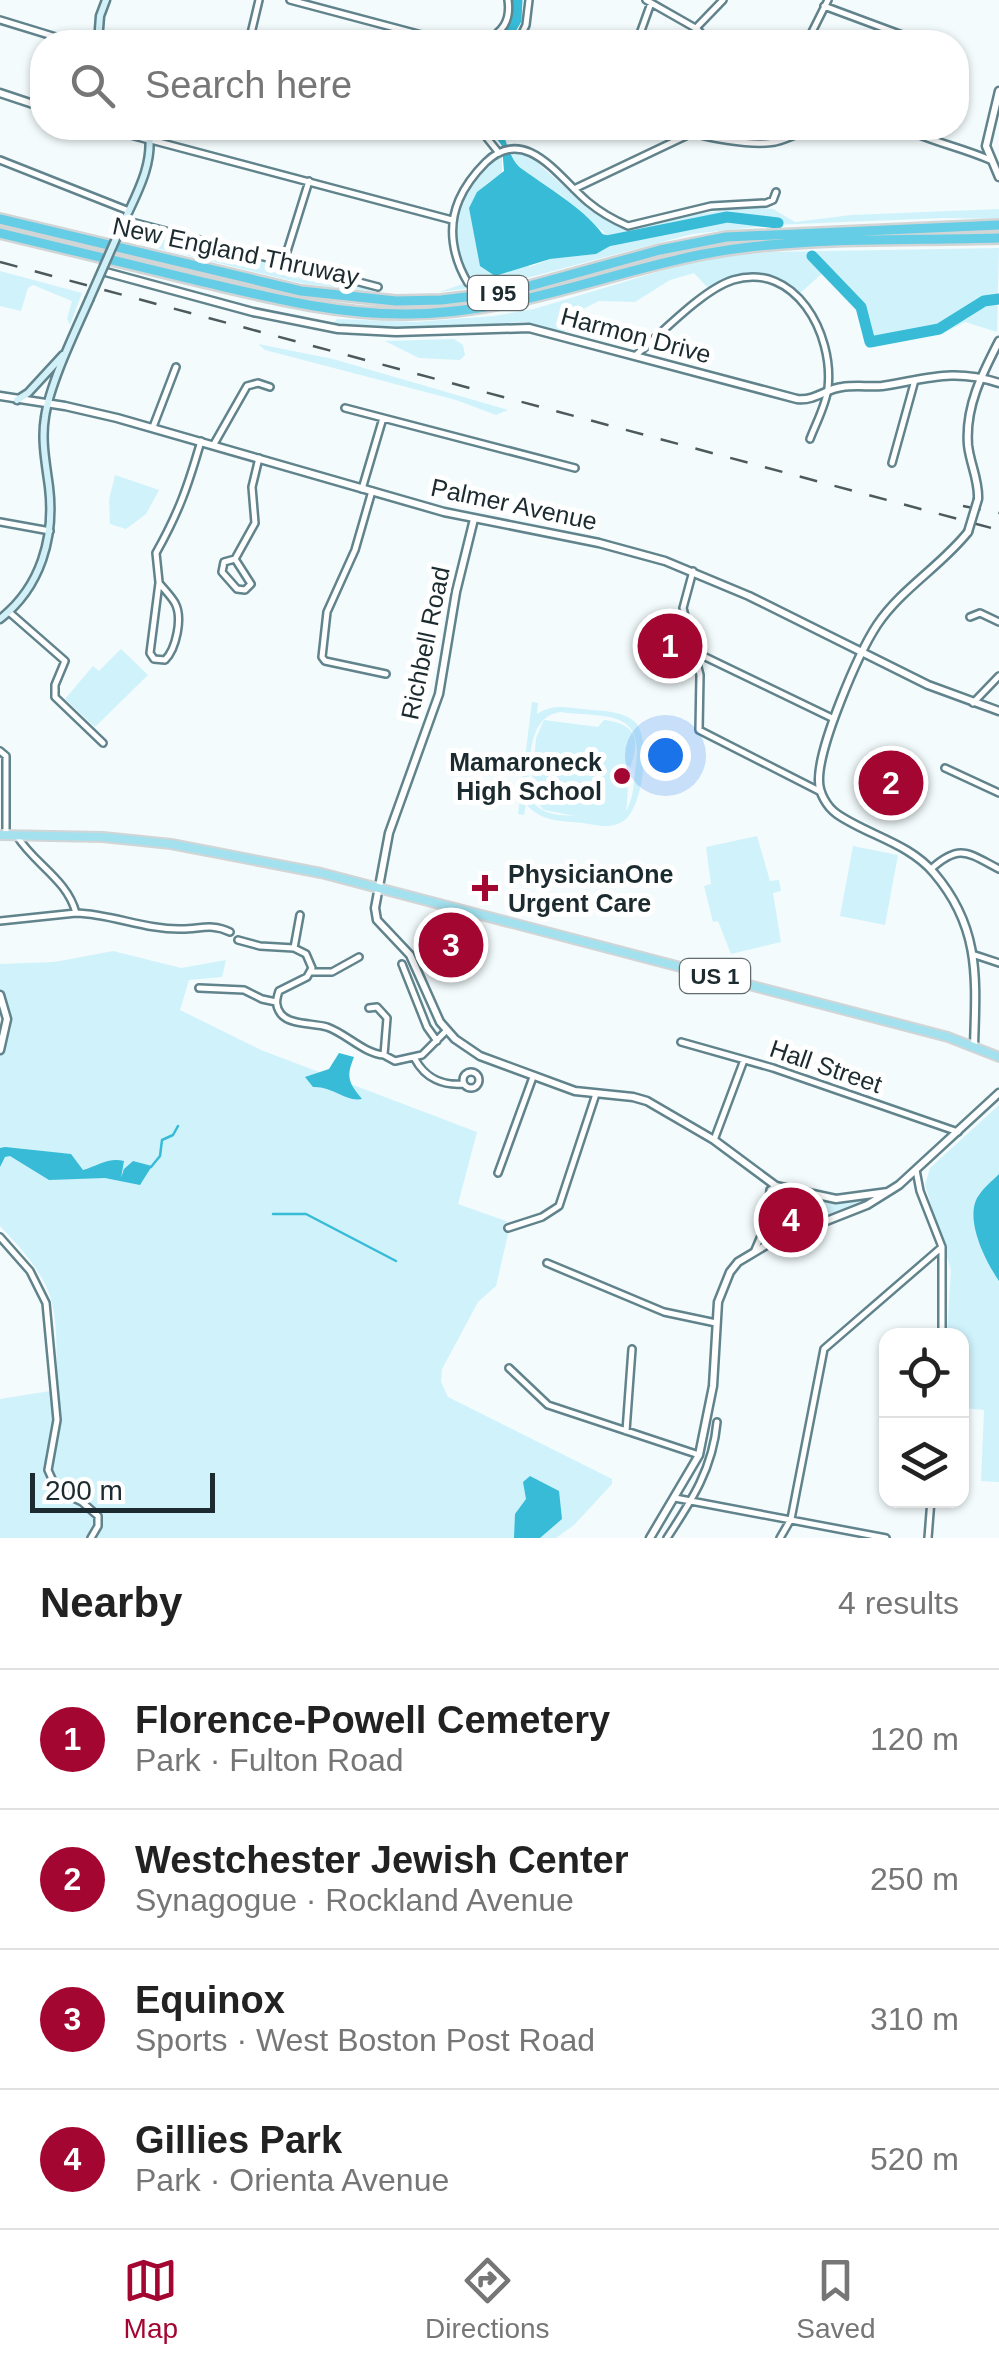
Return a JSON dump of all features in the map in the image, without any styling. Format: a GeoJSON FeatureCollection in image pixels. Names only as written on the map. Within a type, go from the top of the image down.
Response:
{"type":"FeatureCollection","features":[{"type":"Feature","properties":{"kind":"highway","name":"New England Thruway"},"geometry":{"type":"LineString","coordinates":[[0,219],[302,291],[396,301],[508,292],[671,248],[737,235],[999,225]]}},
{"type":"Feature","properties":{"kind":"highway","name":"New England Thruway"},"geometry":{"type":"LineString","coordinates":[[0,233],[282,300],[394,314],[451,312],[518,303],[683,258],[740,248],[999,238]]}},
{"type":"Feature","properties":{"kind":"main road"},"geometry":{"type":"LineString","coordinates":[[99,30],[106,0]]}},
{"type":"Feature","properties":{"kind":"main road"},"geometry":{"type":"LineString","coordinates":[[0,619],[36,576],[50,532],[44,446],[48,404],[67,350],[146,169],[150,140]]}},
{"type":"Feature","properties":{"kind":"main road"},"geometry":{"type":"LineString","coordinates":[[17,400],[67,350]]}},
{"type":"Feature","properties":{"kind":"main road","name":"US 1"},"geometry":{"type":"LineString","coordinates":[[3,836],[158,842],[304,870],[974,1046],[999,1057]]}},
{"type":"Feature","properties":{"kind":"street"},"geometry":{"type":"LineString","coordinates":[[252,30],[259,0]]}},
{"type":"Feature","properties":{"kind":"street"},"geometry":{"type":"LineString","coordinates":[[290,0],[403,30]]}},
{"type":"Feature","properties":{"kind":"street"},"geometry":{"type":"LineString","coordinates":[[501,30],[510,11],[508,0]]}},
{"type":"Feature","properties":{"kind":"street"},"geometry":{"type":"LineString","coordinates":[[523,30],[528,0]]}},
{"type":"Feature","properties":{"kind":"street"},"geometry":{"type":"LineString","coordinates":[[641,30],[650,1],[696,28],[723,0]]}},
{"type":"Feature","properties":{"kind":"street"},"geometry":{"type":"LineString","coordinates":[[814,30],[826,3],[892,30]]}},
{"type":"Feature","properties":{"kind":"street"},"geometry":{"type":"LineString","coordinates":[[0,20],[33,30]]}},
{"type":"Feature","properties":{"kind":"street"},"geometry":{"type":"LineString","coordinates":[[999,92],[988,131],[990,160],[999,177]]}},
{"type":"Feature","properties":{"kind":"street"},"geometry":{"type":"LineString","coordinates":[[0,94],[30,103]]}},
{"type":"Feature","properties":{"kind":"street"},"geometry":{"type":"LineString","coordinates":[[150,140],[452,220]]}},
{"type":"Feature","properties":{"kind":"street"},"geometry":{"type":"LineString","coordinates":[[490,140],[500,152]]}},
{"type":"Feature","properties":{"kind":"street"},"geometry":{"type":"LineString","coordinates":[[574,189],[677,140]]}},
{"type":"Feature","properties":{"kind":"street"},"geometry":{"type":"LineString","coordinates":[[744,140],[775,140]]}},
{"type":"Feature","properties":{"kind":"street"},"geometry":{"type":"LineString","coordinates":[[932,140],[990,160]]}},
{"type":"Feature","properties":{"kind":"street"},"geometry":{"type":"LineString","coordinates":[[468,283],[456,256],[452,220],[468,184],[500,152],[511,148],[532,152],[600,212],[628,226],[711,206],[766,203],[774,200],[776,192]]}},
{"type":"Feature","properties":{"kind":"street"},"geometry":{"type":"LineString","coordinates":[[0,160],[129,210]]}},
{"type":"Feature","properties":{"kind":"street"},"geometry":{"type":"LineString","coordinates":[[284,261],[308,181]]}},
{"type":"Feature","properties":{"kind":"street"},"geometry":{"type":"LineString","coordinates":[[124,220],[378,287]]}},
{"type":"Feature","properties":{"kind":"street","name":"Harmon Drive"},"geometry":{"type":"LineString","coordinates":[[104,272],[315,325],[396,332],[518,326],[797,399],[812,399],[838,388],[875,386],[937,374],[980,377],[999,383]]}},
{"type":"Feature","properties":{"kind":"street"},"geometry":{"type":"LineString","coordinates":[[636,356],[722,284],[746,276],[763,277],[786,286],[808,308],[825,354],[827,392],[810,439]]}},
{"type":"Feature","properties":{"kind":"street"},"geometry":{"type":"LineString","coordinates":[[974,1046],[974,955],[958,907],[931,868],[834,812],[819,778],[834,719],[862,652],[892,607],[968,532],[978,499],[968,440],[969,415],[980,377],[999,341]]}},
{"type":"Feature","properties":{"kind":"street"},"geometry":{"type":"LineString","coordinates":[[153,428],[176,367]]}},
{"type":"Feature","properties":{"kind":"street"},"geometry":{"type":"LineString","coordinates":[[892,463],[916,378]]}},
{"type":"Feature","properties":{"kind":"street"},"geometry":{"type":"LineString","coordinates":[[214,444],[247,386],[270,386]]}},
{"type":"Feature","properties":{"kind":"street","name":"Palmer Avenue"},"geometry":{"type":"LineString","coordinates":[[0,396],[201,440],[474,519],[626,549],[693,572],[973,703],[999,711]]}},
{"type":"Feature","properties":{"kind":"street"},"geometry":{"type":"LineString","coordinates":[[346,408],[575,468]]}},
{"type":"Feature","properties":{"kind":"street"},"geometry":{"type":"LineString","coordinates":[[362,489],[383,418]]}},
{"type":"Feature","properties":{"kind":"street"},"geometry":{"type":"LineString","coordinates":[[159,583],[174,602],[178,616],[172,652],[165,660],[154,659],[150,652],[159,583],[156,554],[182,504],[201,440]]}},
{"type":"Feature","properties":{"kind":"street"},"geometry":{"type":"LineString","coordinates":[[235,559],[251,584],[244,590],[237,589],[222,572],[224,562],[235,559],[254,523],[252,487],[259,458]]}},
{"type":"Feature","properties":{"kind":"street"},"geometry":{"type":"LineString","coordinates":[[372,491],[356,550],[327,612],[322,657],[325,661],[386,674]]}},
{"type":"Feature","properties":{"kind":"street","name":"Richbell Road"},"geometry":{"type":"LineString","coordinates":[[378,888],[389,832],[439,694],[456,592],[474,519]]}},
{"type":"Feature","properties":{"kind":"street"},"geometry":{"type":"LineString","coordinates":[[0,522],[50,532]]}},
{"type":"Feature","properties":{"kind":"street"},"geometry":{"type":"LineString","coordinates":[[693,572],[683,602],[701,696],[699,730],[822,792]]}},
{"type":"Feature","properties":{"kind":"street"},"geometry":{"type":"LineString","coordinates":[[9,612],[63,658],[55,697],[103,743]]}},
{"type":"Feature","properties":{"kind":"street"},"geometry":{"type":"LineString","coordinates":[[970,616],[980,613],[999,622]]}},
{"type":"Feature","properties":{"kind":"street"},"geometry":{"type":"LineString","coordinates":[[695,652],[834,719]]}},
{"type":"Feature","properties":{"kind":"street"},"geometry":{"type":"LineString","coordinates":[[973,703],[999,676]]}},
{"type":"Feature","properties":{"kind":"street"},"geometry":{"type":"LineString","coordinates":[[0,750],[6,756],[3,836]]}},
{"type":"Feature","properties":{"kind":"street"},"geometry":{"type":"LineString","coordinates":[[945,768],[999,793]]}},
{"type":"Feature","properties":{"kind":"street"},"geometry":{"type":"LineString","coordinates":[[16,836],[24,849],[67,890],[76,913]]}},
{"type":"Feature","properties":{"kind":"street"},"geometry":{"type":"LineString","coordinates":[[931,868],[945,855],[956,852],[967,853],[999,869]]}},
{"type":"Feature","properties":{"kind":"street"},"geometry":{"type":"LineString","coordinates":[[378,888],[377,920],[410,955],[446,1031],[480,1056],[575,1091],[633,1096],[647,1101],[714,1140],[776,1186],[836,1199],[888,1192]]}},
{"type":"Feature","properties":{"kind":"street"},"geometry":{"type":"LineString","coordinates":[[0,921],[76,913],[127,918],[178,930],[213,926],[230,932]]}},
{"type":"Feature","properties":{"kind":"street"},"geometry":{"type":"LineString","coordinates":[[294,948],[300,915]]}},
{"type":"Feature","properties":{"kind":"street"},"geometry":{"type":"LineString","coordinates":[[238,940],[294,948],[310,958],[311,972]]}},
{"type":"Feature","properties":{"kind":"street"},"geometry":{"type":"LineString","coordinates":[[974,955],[999,962]]}},
{"type":"Feature","properties":{"kind":"street"},"geometry":{"type":"LineString","coordinates":[[359,957],[332,972],[311,972],[279,992],[276,1002],[284,1018],[325,1026],[395,1062],[415,1059],[446,1031]]}},
{"type":"Feature","properties":{"kind":"street"},"geometry":{"type":"LineString","coordinates":[[402,964],[426,1027],[437,1041]]}},
{"type":"Feature","properties":{"kind":"street"},"geometry":{"type":"LineString","coordinates":[[199,988],[244,990],[262,1000],[276,1002]]}},
{"type":"Feature","properties":{"kind":"street"},"geometry":{"type":"LineString","coordinates":[[0,995],[7,1019],[0,1050]]}},
{"type":"Feature","properties":{"kind":"street"},"geometry":{"type":"LineString","coordinates":[[369,1008],[377,1007],[387,1018],[384,1054]]}},
{"type":"Feature","properties":{"kind":"street","name":"Hall Street"},"geometry":{"type":"LineString","coordinates":[[680,1042],[958,1132]]}},
{"type":"Feature","properties":{"kind":"street"},"geometry":{"type":"LineString","coordinates":[[415,1059],[425,1074],[444,1084],[464,1084]]}},
{"type":"Feature","properties":{"kind":"street"},"geometry":{"type":"LineString","coordinates":[[714,1140],[744,1060]]}},
{"type":"Feature","properties":{"kind":"street"},"geometry":{"type":"LineString","coordinates":[[498,1174],[533,1077]]}},
{"type":"Feature","properties":{"kind":"street"},"geometry":{"type":"LineString","coordinates":[[650,1538],[699,1455],[713,1386],[718,1302],[730,1272],[755,1250],[867,1205],[888,1192],[999,1093]]}},
{"type":"Feature","properties":{"kind":"street"},"geometry":{"type":"LineString","coordinates":[[508,1228],[542,1217],[559,1206],[596,1094]]}},
{"type":"Feature","properties":{"kind":"street"},"geometry":{"type":"LineString","coordinates":[[916,1170],[942,1247],[942,1328]]}},
{"type":"Feature","properties":{"kind":"street"},"geometry":{"type":"LineString","coordinates":[[755,1250],[767,1222],[770,1190],[776,1186]]}},
{"type":"Feature","properties":{"kind":"street"},"geometry":{"type":"LineString","coordinates":[[0,1237],[30,1271],[46,1303],[57,1420],[48,1470],[57,1490],[82,1502],[98,1516],[98,1526],[91,1538]]}},
{"type":"Feature","properties":{"kind":"street"},"geometry":{"type":"LineString","coordinates":[[780,1538],[789,1522],[824,1349],[942,1247]]}},
{"type":"Feature","properties":{"kind":"street"},"geometry":{"type":"LineString","coordinates":[[547,1264],[664,1312],[716,1324]]}},
{"type":"Feature","properties":{"kind":"street"},"geometry":{"type":"LineString","coordinates":[[626,1432],[632,1349]]}},
{"type":"Feature","properties":{"kind":"street"},"geometry":{"type":"LineString","coordinates":[[509,1368],[548,1405],[699,1455]]}},
{"type":"Feature","properties":{"kind":"street"},"geometry":{"type":"LineString","coordinates":[[667,1538],[710,1463],[717,1422]]}},
{"type":"Feature","properties":{"kind":"street"},"geometry":{"type":"LineString","coordinates":[[676,1498],[886,1538]]}},
{"type":"Feature","properties":{"kind":"street"},"geometry":{"type":"LineString","coordinates":[[928,1538],[930,1508]]}},
{"type":"Feature","properties":{"kind":"shaded area"},"geometry":{"type":"Polygon","coordinates":[[[525,152],[586,206],[627,229],[745,207],[773,209],[795,222],[851,215],[999,209],[999,219],[773,225],[692,234],[504,284],[439,292],[472,281],[459,246],[460,212],[475,181],[502,156],[502,175],[482,188],[469,208],[530,267],[550,259],[596,254],[607,241],[604,232],[575,211],[565,198],[518,167],[511,153],[525,152]]]}},
{"type":"Feature","properties":{"kind":"shaded area"},"geometry":{"type":"Polygon","coordinates":[[[131,227],[380,292],[305,284],[123,240],[131,227]]]}},
{"type":"Feature","properties":{"kind":"shaded area"},"geometry":{"type":"Polygon","coordinates":[[[999,248],[997,332],[965,322],[942,334],[867,346],[855,305],[825,271],[799,294],[777,280],[755,274],[708,288],[694,273],[670,280],[635,302],[599,301],[571,315],[564,332],[525,322],[414,329],[333,324],[337,319],[416,322],[494,316],[534,309],[677,266],[725,256],[999,248]]]}},
{"type":"Feature","properties":{"kind":"shaded area"},"geometry":{"type":"Polygon","coordinates":[[[0,271],[82,293],[70,325],[67,319],[72,301],[33,285],[28,288],[21,311],[0,306],[0,271]]]}},
{"type":"Feature","properties":{"kind":"shaded area"},"geometry":{"type":"Polygon","coordinates":[[[454,339],[463,345],[465,355],[460,360],[419,358],[385,341],[454,339]]]}},
{"type":"Feature","properties":{"kind":"shaded area"},"geometry":{"type":"Polygon","coordinates":[[[258,344],[333,359],[508,410],[496,415],[456,400],[265,350],[258,344]]]}},
{"type":"Feature","properties":{"kind":"shaded area"},"geometry":{"type":"Polygon","coordinates":[[[115,475],[159,490],[146,514],[126,529],[110,524],[109,500],[115,475]]]}},
{"type":"Feature","properties":{"kind":"shaded area"},"geometry":{"type":"Polygon","coordinates":[[[121,649],[148,675],[95,727],[65,699],[93,666],[99,671],[121,649]]]}},
{"type":"Feature","properties":{"kind":"shaded area"},"geometry":{"type":"Polygon","coordinates":[[[532,702],[538,703],[537,714],[564,707],[617,713],[635,722],[643,743],[643,774],[635,804],[622,822],[603,826],[552,820],[526,804],[524,815],[518,814],[532,702]],[[560,712],[544,720],[598,727],[604,720],[629,729],[635,747],[626,811],[633,789],[637,746],[634,733],[617,719],[605,716],[560,712]],[[544,720],[532,743],[527,792],[541,809],[553,814],[575,816],[544,810],[531,796],[536,738],[544,720]]]}},
{"type":"Feature","properties":{"kind":"shaded area"},"geometry":{"type":"Polygon","coordinates":[[[757,836],[770,881],[779,880],[781,891],[773,893],[781,942],[731,954],[718,921],[713,922],[704,886],[711,884],[706,847],[757,836]]]}},
{"type":"Feature","properties":{"kind":"shaded area"},"geometry":{"type":"Polygon","coordinates":[[[853,846],[898,855],[885,925],[840,916],[853,846]]]}},
{"type":"Feature","properties":{"kind":"shaded area"},"geometry":{"type":"Polygon","coordinates":[[[113,951],[181,968],[226,960],[222,977],[189,980],[180,1010],[261,1050],[477,1132],[458,1204],[506,1221],[509,1230],[496,1286],[478,1302],[442,1369],[441,1382],[448,1397],[612,1479],[612,1484],[574,1525],[556,1538],[0,1538],[0,1399],[50,1391],[57,1385],[51,1298],[34,1266],[0,1226],[0,1057],[11,1029],[0,989],[0,964],[54,962],[113,951]]]}},
{"type":"Feature","properties":{"kind":"shaded area"},"geometry":{"type":"Polygon","coordinates":[[[999,1105],[999,1174],[978,1195],[975,1204],[982,1246],[999,1281],[999,1482],[981,1481],[984,1410],[969,1409],[969,1328],[947,1328],[951,1270],[925,1185],[930,1168],[999,1105]]]}},
{"type":"Feature","properties":{"kind":"shaded area"},"geometry":{"type":"Polygon","coordinates":[[[773,1192],[790,1196],[862,1201],[766,1239],[773,1192]]]}},
{"type":"Feature","properties":{"kind":"water"},"geometry":{"type":"Polygon","coordinates":[[[498,140],[505,140],[518,165],[594,223],[610,246],[596,254],[550,259],[495,276],[480,266],[469,208],[477,192],[504,171],[502,146],[498,140]]]}},
{"type":"Feature","properties":{"kind":"water"},"geometry":{"type":"Polygon","coordinates":[[[339,1053],[354,1057],[350,1079],[362,1099],[313,1087],[305,1077],[329,1069],[339,1053]]]}},
{"type":"Feature","properties":{"kind":"water"},"geometry":{"type":"Polygon","coordinates":[[[0,1148],[71,1154],[83,1170],[108,1161],[124,1161],[121,1178],[133,1161],[152,1166],[140,1185],[105,1178],[49,1180],[10,1156],[5,1157],[0,1167],[0,1148]]]}},
{"type":"Feature","properties":{"kind":"water"},"geometry":{"type":"Polygon","coordinates":[[[999,1174],[999,1281],[975,1229],[974,1207],[984,1188],[999,1174]]]}},
{"type":"Feature","properties":{"kind":"water"},"geometry":{"type":"Polygon","coordinates":[[[530,1476],[559,1491],[562,1519],[540,1538],[514,1538],[515,1514],[526,1499],[523,1482],[530,1476]]]}},
{"type":"Feature","properties":{"kind":"waterway"},"geometry":{"type":"LineString","coordinates":[[510,30],[516,20],[517,0]]}},
{"type":"Feature","properties":{"kind":"waterway"},"geometry":{"type":"LineString","coordinates":[[593,237],[607,241],[727,217],[778,223]]}},
{"type":"Feature","properties":{"kind":"waterway"},"geometry":{"type":"LineString","coordinates":[[812,256],[861,307],[870,342],[939,329],[984,301],[999,299]]}},
{"type":"Feature","properties":{"kind":"waterway"},"geometry":{"type":"LineString","coordinates":[[151,1167],[160,1156],[162,1140],[173,1135],[178,1126]]}},
{"type":"Feature","properties":{"kind":"waterway"},"geometry":{"type":"LineString","coordinates":[[273,1214],[306,1214],[396,1261]]}},
{"type":"Feature","properties":{"kind":"railway"},"geometry":{"type":"LineString","coordinates":[[0,262],[999,530]]}},
{"type":"Feature","properties":{"kind":"railway"},"geometry":{"type":"LineString","coordinates":[[963,506],[999,513]]}},
{"type":"Feature","properties":{"kind":"place","name":"Florence-Powell Cemetery"},"geometry":{"type":"Point","coordinates":[670,646]}},
{"type":"Feature","properties":{"kind":"place","name":"Mamaroneck High School"},"geometry":{"type":"Point","coordinates":[622,776]}},
{"type":"Feature","properties":{"kind":"place","name":"Westchester Jewish Center"},"geometry":{"type":"Point","coordinates":[891,783]}},
{"type":"Feature","properties":{"kind":"place","name":"PhysicianOne Urgent Care"},"geometry":{"type":"Point","coordinates":[485,888]}},
{"type":"Feature","properties":{"kind":"place","name":"Equinox"},"geometry":{"type":"Point","coordinates":[451,945]}},
{"type":"Feature","properties":{"kind":"place","name":"Gillies Park"},"geometry":{"type":"Point","coordinates":[791,1220]}}]}
